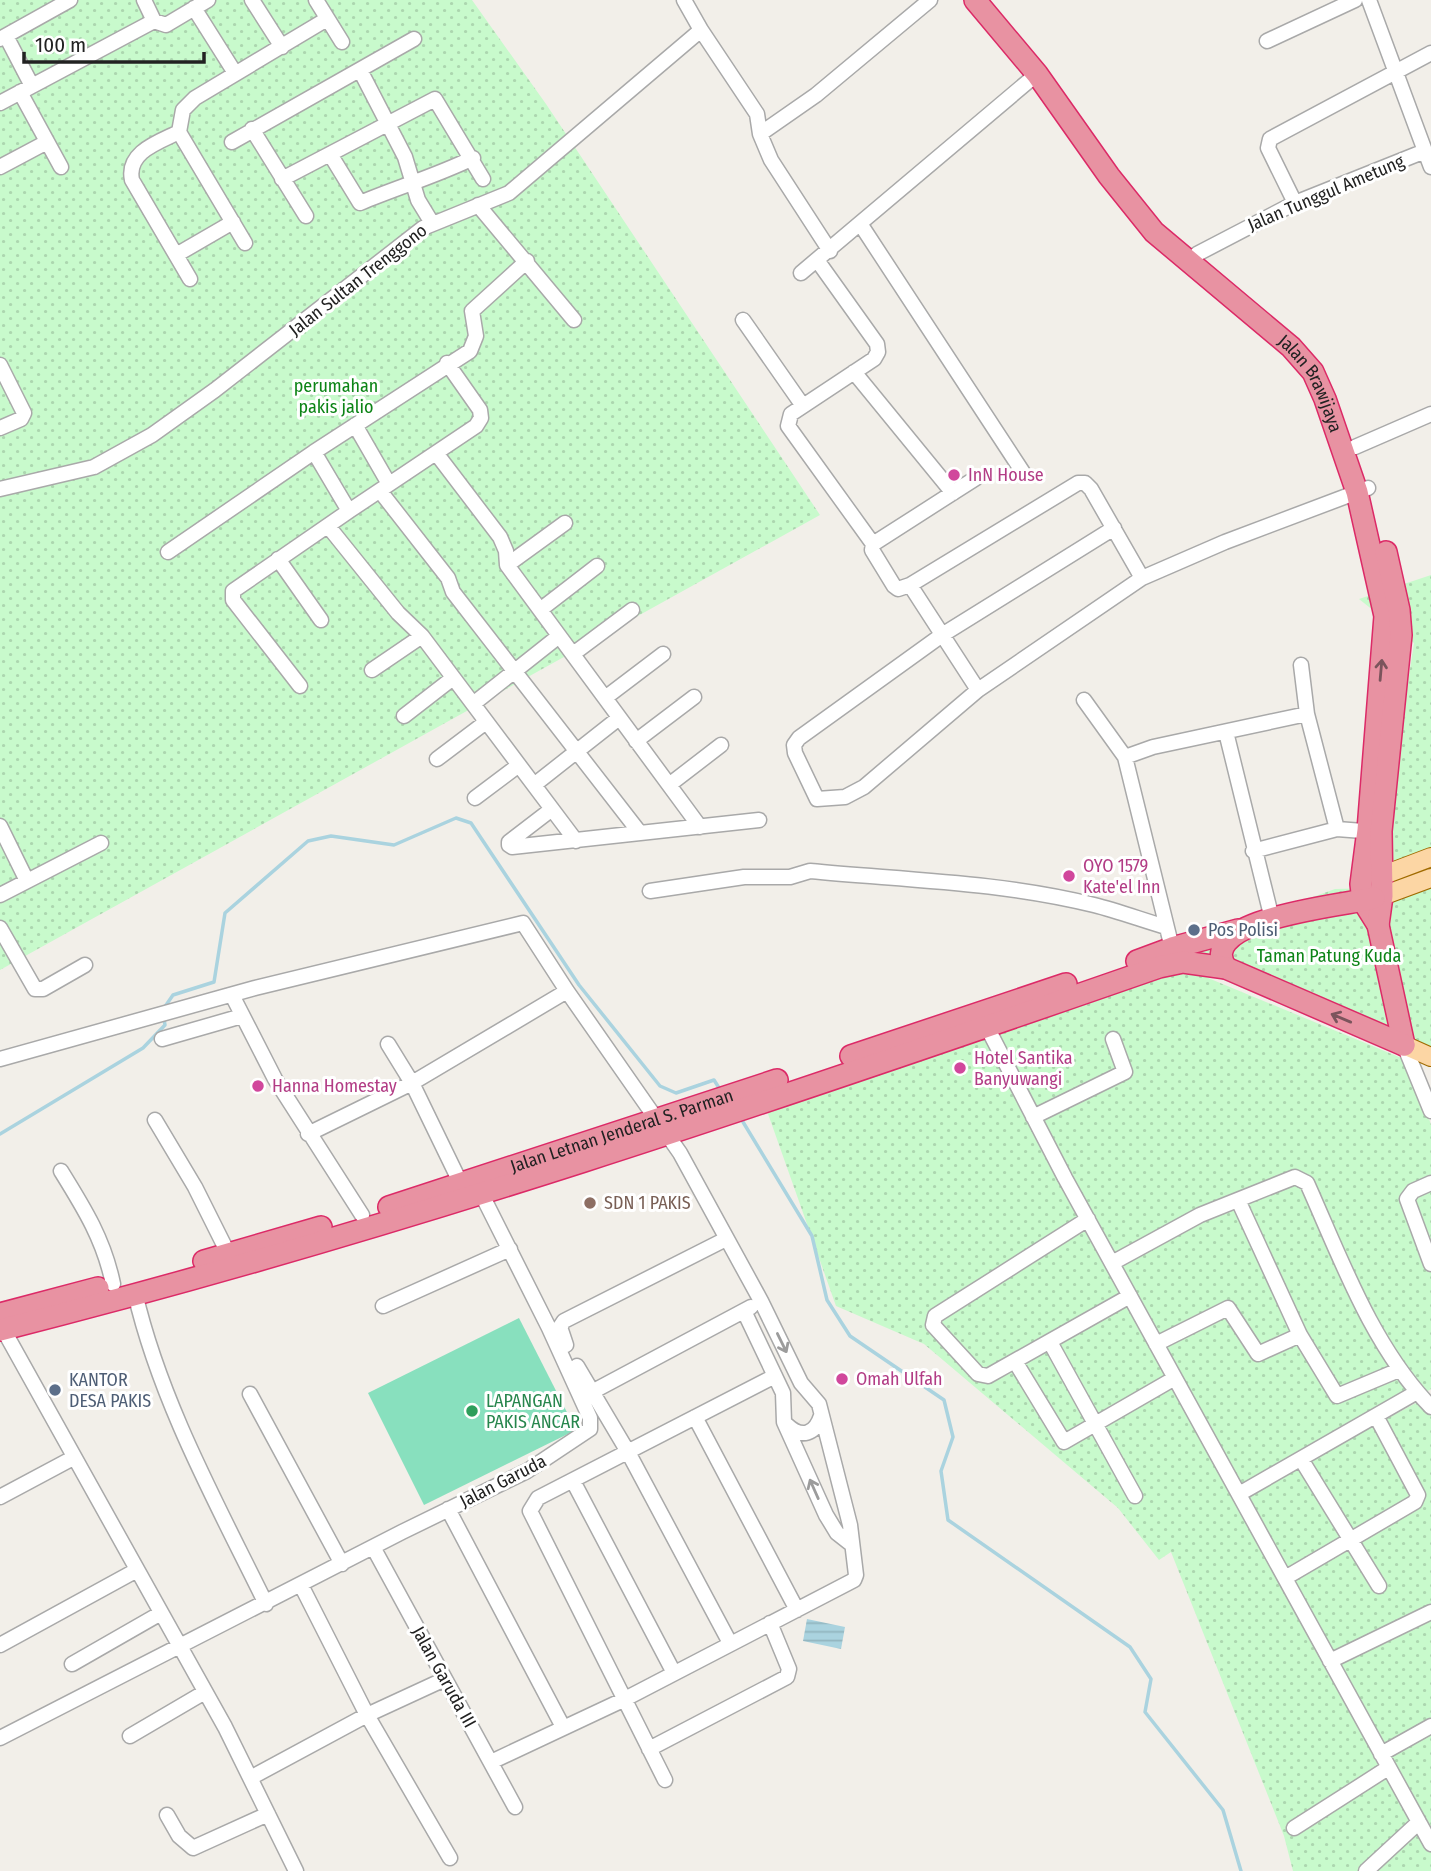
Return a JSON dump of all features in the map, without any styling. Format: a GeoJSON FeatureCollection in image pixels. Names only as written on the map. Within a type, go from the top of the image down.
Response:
{"type":"FeatureCollection","features":[{"type":"Feature","properties":{"kind":"highway","name":"Jalan Brawijaya"},"geometry":{"type":"LineString","coordinates":[[975,0],[1037,75],[1109,176],[1154,232],[1270,329],[1308,366],[1325,399],[1363,490]]}},
{"type":"Feature","properties":{"kind":"highway","name":"Jalan Brawijaya"},"geometry":{"type":"LineString","coordinates":[[985,0],[1051,77],[1124,180],[1163,224],[1311,348],[1330,375],[1354,447],[1385,616],[1372,889],[1377,925],[1404,1045]]}},
{"type":"Feature","properties":{"kind":"highway","name":"Jalan Letnan Jenderal S. Parman"},"geometry":{"type":"LineString","coordinates":[[1,1324],[244,1266],[481,1194],[773,1089],[1169,937],[1238,930],[1372,889]]}},
{"type":"Feature","properties":{"kind":"highway"},"geometry":{"type":"LineString","coordinates":[[1226,968],[1219,955],[1238,930]]}},
{"type":"Feature","properties":{"kind":"highway","name":"Jalan Letnan Jenderal S. Parman"},"geometry":{"type":"LineString","coordinates":[[773,1089],[987,1027],[1159,967],[1183,962],[1226,968],[1404,1045]]}},
{"type":"Feature","properties":{"kind":"highway","name":"Jalan Letnan Jenderal S. Parman"},"geometry":{"type":"LineString","coordinates":[[1,1324],[113,1284],[229,1255],[461,1184],[665,1126]]}},
{"type":"Feature","properties":{"kind":"main road"},"geometry":{"type":"LineString","coordinates":[[1372,889],[1431,857]]}},
{"type":"Feature","properties":{"kind":"main road"},"geometry":{"type":"LineString","coordinates":[[1372,889],[1431,878]]}},
{"type":"Feature","properties":{"kind":"main road"},"geometry":{"type":"LineString","coordinates":[[1404,1045],[1431,1057]]}},
{"type":"Feature","properties":{"kind":"street"},"geometry":{"type":"LineString","coordinates":[[61,167],[47,142],[3,38],[70,0]]}},
{"type":"Feature","properties":{"kind":"street"},"geometry":{"type":"LineString","coordinates":[[144,0],[154,21]]}},
{"type":"Feature","properties":{"kind":"street"},"geometry":{"type":"LineString","coordinates":[[0,103],[154,21],[166,24],[208,0]]}},
{"type":"Feature","properties":{"kind":"street"},"geometry":{"type":"LineString","coordinates":[[252,0],[282,47]]}},
{"type":"Feature","properties":{"kind":"street"},"geometry":{"type":"LineString","coordinates":[[316,0],[342,42]]}},
{"type":"Feature","properties":{"kind":"street"},"geometry":{"type":"LineString","coordinates":[[684,0],[757,114],[760,134],[771,160],[830,251]]}},
{"type":"Feature","properties":{"kind":"street"},"geometry":{"type":"LineString","coordinates":[[760,134],[816,95],[930,0]]}},
{"type":"Feature","properties":{"kind":"street"},"geometry":{"type":"LineString","coordinates":[[1267,41],[1355,0]]}},
{"type":"Feature","properties":{"kind":"street","name":"Jalan Tunggul Ametung"},"geometry":{"type":"LineString","coordinates":[[1197,254],[1295,203],[1425,151],[1369,0]]}},
{"type":"Feature","properties":{"kind":"street"},"geometry":{"type":"LineString","coordinates":[[194,8],[235,73]]}},
{"type":"Feature","properties":{"kind":"street"},"geometry":{"type":"LineString","coordinates":[[246,243],[179,132],[180,120],[188,103],[327,19]]}},
{"type":"Feature","properties":{"kind":"street","name":"Jalan Sultan Trenggono"},"geometry":{"type":"LineString","coordinates":[[0,488],[94,467],[114,458],[215,390],[432,223],[509,193],[701,30]]}},
{"type":"Feature","properties":{"kind":"street"},"geometry":{"type":"LineString","coordinates":[[232,142],[414,39]]}},
{"type":"Feature","properties":{"kind":"street"},"geometry":{"type":"LineString","coordinates":[[1295,203],[1267,142],[1431,53]]}},
{"type":"Feature","properties":{"kind":"street"},"geometry":{"type":"LineString","coordinates":[[360,70],[405,158],[414,191],[432,223]]}},
{"type":"Feature","properties":{"kind":"street"},"geometry":{"type":"LineString","coordinates":[[801,273],[862,225],[1037,75]]}},
{"type":"Feature","properties":{"kind":"street"},"geometry":{"type":"LineString","coordinates":[[282,178],[387,121],[435,99],[473,158],[483,179]]}},
{"type":"Feature","properties":{"kind":"street"},"geometry":{"type":"LineString","coordinates":[[252,130],[306,216]]}},
{"type":"Feature","properties":{"kind":"street"},"geometry":{"type":"LineString","coordinates":[[179,132],[139,155],[132,163],[131,171],[132,180],[190,279]]}},
{"type":"Feature","properties":{"kind":"street"},"geometry":{"type":"LineString","coordinates":[[0,167],[47,142]]}},
{"type":"Feature","properties":{"kind":"street"},"geometry":{"type":"LineString","coordinates":[[1425,151],[1431,167]]}},
{"type":"Feature","properties":{"kind":"street"},"geometry":{"type":"LineString","coordinates":[[330,154],[360,204],[414,191],[436,176],[473,158]]}},
{"type":"Feature","properties":{"kind":"street"},"geometry":{"type":"LineString","coordinates":[[478,205],[574,320]]}},
{"type":"Feature","properties":{"kind":"street"},"geometry":{"type":"LineString","coordinates":[[176,255],[233,222]]}},
{"type":"Feature","properties":{"kind":"street"},"geometry":{"type":"LineString","coordinates":[[862,225],[1024,474]]}},
{"type":"Feature","properties":{"kind":"street"},"geometry":{"type":"LineString","coordinates":[[817,260],[877,344],[878,352],[874,359],[791,414],[788,426],[873,544],[872,550],[894,586],[898,589],[909,585],[1078,483],[1085,483],[1091,489],[1142,578]]}},
{"type":"Feature","properties":{"kind":"street"},"geometry":{"type":"LineString","coordinates":[[168,552],[447,363],[470,351],[475,345],[472,311],[527,261]]}},
{"type":"Feature","properties":{"kind":"street"},"geometry":{"type":"LineString","coordinates":[[743,320],[803,406]]}},
{"type":"Feature","properties":{"kind":"street"},"geometry":{"type":"LineString","coordinates":[[300,686],[232,595],[233,591],[476,426],[481,418],[480,410],[447,363]]}},
{"type":"Feature","properties":{"kind":"street"},"geometry":{"type":"LineString","coordinates":[[0,365],[24,413],[21,419],[0,428]]}},
{"type":"Feature","properties":{"kind":"street"},"geometry":{"type":"LineString","coordinates":[[854,372],[953,493]]}},
{"type":"Feature","properties":{"kind":"street"},"geometry":{"type":"LineString","coordinates":[[1354,447],[1431,414]]}},
{"type":"Feature","properties":{"kind":"street"},"geometry":{"type":"LineString","coordinates":[[355,425],[384,488],[514,671],[640,834]]}},
{"type":"Feature","properties":{"kind":"street"},"geometry":{"type":"LineString","coordinates":[[314,452],[349,511]]}},
{"type":"Feature","properties":{"kind":"street"},"geometry":{"type":"LineString","coordinates":[[436,453],[500,537],[506,551],[507,565],[700,827]]}},
{"type":"Feature","properties":{"kind":"street"},"geometry":{"type":"LineString","coordinates":[[873,544],[976,478]]}},
{"type":"Feature","properties":{"kind":"street"},"geometry":{"type":"LineString","coordinates":[[1114,528],[942,635],[799,738],[794,745],[795,752],[811,792],[817,799],[824,800],[854,793],[978,690],[1142,578],[1225,541],[1363,490]]}},
{"type":"Feature","properties":{"kind":"street"},"geometry":{"type":"LineString","coordinates":[[507,565],[565,523]]}},
{"type":"Feature","properties":{"kind":"street"},"geometry":{"type":"LineString","coordinates":[[328,526],[398,613],[422,636],[576,841]]}},
{"type":"Feature","properties":{"kind":"street"},"geometry":{"type":"LineString","coordinates":[[278,559],[321,620]]}},
{"type":"Feature","properties":{"kind":"street"},"geometry":{"type":"LineString","coordinates":[[540,610],[597,566]]}},
{"type":"Feature","properties":{"kind":"street"},"geometry":{"type":"LineString","coordinates":[[909,585],[978,690]]}},
{"type":"Feature","properties":{"kind":"street"},"geometry":{"type":"LineString","coordinates":[[572,654],[632,610]]}},
{"type":"Feature","properties":{"kind":"street"},"geometry":{"type":"LineString","coordinates":[[372,670],[422,636]]}},
{"type":"Feature","properties":{"kind":"street"},"geometry":{"type":"LineString","coordinates":[[473,704],[559,636]]}},
{"type":"Feature","properties":{"kind":"street"},"geometry":{"type":"LineString","coordinates":[[605,698],[663,653]]}},
{"type":"Feature","properties":{"kind":"street"},"geometry":{"type":"LineString","coordinates":[[1301,665],[1307,714],[1337,830]]}},
{"type":"Feature","properties":{"kind":"street"},"geometry":{"type":"LineString","coordinates":[[404,716],[453,678]]}},
{"type":"Feature","properties":{"kind":"street"},"geometry":{"type":"LineString","coordinates":[[636,741],[694,696]]}},
{"type":"Feature","properties":{"kind":"street"},"geometry":{"type":"LineString","coordinates":[[1084,700],[1125,757],[1169,937]]}},
{"type":"Feature","properties":{"kind":"street"},"geometry":{"type":"LineString","coordinates":[[1125,757],[1153,747],[1307,714]]}},
{"type":"Feature","properties":{"kind":"street"},"geometry":{"type":"LineString","coordinates":[[534,785],[620,718]]}},
{"type":"Feature","properties":{"kind":"street"},"geometry":{"type":"LineString","coordinates":[[438,759],[486,722]]}},
{"type":"Feature","properties":{"kind":"street"},"geometry":{"type":"LineString","coordinates":[[1226,732],[1253,851],[1272,919]]}},
{"type":"Feature","properties":{"kind":"street"},"geometry":{"type":"LineString","coordinates":[[669,785],[721,744]]}},
{"type":"Feature","properties":{"kind":"street"},"geometry":{"type":"LineString","coordinates":[[475,798],[519,765]]}},
{"type":"Feature","properties":{"kind":"street"},"geometry":{"type":"LineString","coordinates":[[552,809],[509,842],[509,845],[512,847],[576,841],[759,820]]}},
{"type":"Feature","properties":{"kind":"street"},"geometry":{"type":"LineString","coordinates":[[0,826],[27,881]]}},
{"type":"Feature","properties":{"kind":"street"},"geometry":{"type":"LineString","coordinates":[[1253,851],[1337,830],[1375,831]]}},
{"type":"Feature","properties":{"kind":"street"},"geometry":{"type":"LineString","coordinates":[[0,895],[102,843]]}},
{"type":"Feature","properties":{"kind":"street"},"geometry":{"type":"LineString","coordinates":[[650,891],[744,877],[796,876],[810,871],[979,886],[1093,904],[1169,937]]}},
{"type":"Feature","properties":{"kind":"street"},"geometry":{"type":"LineString","coordinates":[[0,1059],[232,995],[521,922],[566,991],[665,1126],[761,1301],[801,1383],[819,1404],[850,1525],[856,1575],[854,1580],[623,1700],[491,1762]]}},
{"type":"Feature","properties":{"kind":"street"},"geometry":{"type":"LineString","coordinates":[[0,928],[35,989],[43,989],[85,965]]}},
{"type":"Feature","properties":{"kind":"street"},"geometry":{"type":"LineString","coordinates":[[308,1134],[412,1083],[566,991]]}},
{"type":"Feature","properties":{"kind":"street"},"geometry":{"type":"LineString","coordinates":[[232,995],[308,1134],[362,1215]]}},
{"type":"Feature","properties":{"kind":"street"},"geometry":{"type":"LineString","coordinates":[[162,1040],[242,1016]]}},
{"type":"Feature","properties":{"kind":"street"},"geometry":{"type":"LineString","coordinates":[[987,1027],[1087,1219],[1431,1844]]}},
{"type":"Feature","properties":{"kind":"street"},"geometry":{"type":"LineString","coordinates":[[1033,1117],[1125,1072],[1113,1039]]}},
{"type":"Feature","properties":{"kind":"street"},"geometry":{"type":"LineString","coordinates":[[388,1044],[412,1083],[461,1184]]}},
{"type":"Feature","properties":{"kind":"street"},"geometry":{"type":"LineString","coordinates":[[1404,1045],[1431,1111]]}},
{"type":"Feature","properties":{"kind":"street"},"geometry":{"type":"LineString","coordinates":[[155,1120],[195,1187],[229,1255]]}},
{"type":"Feature","properties":{"kind":"street"},"geometry":{"type":"LineString","coordinates":[[61,1171],[92,1220],[107,1253],[113,1284]]}},
{"type":"Feature","properties":{"kind":"street"},"geometry":{"type":"LineString","coordinates":[[1112,1264],[1200,1214],[1295,1177],[1307,1182],[1354,1288],[1399,1370],[1431,1407]]}},
{"type":"Feature","properties":{"kind":"street"},"geometry":{"type":"LineString","coordinates":[[1431,1183],[1413,1191],[1407,1199],[1431,1264]]}},
{"type":"Feature","properties":{"kind":"street","name":"Jalan Garuda"},"geometry":{"type":"LineString","coordinates":[[0,1738],[527,1471],[590,1429],[585,1406],[481,1194]]}},
{"type":"Feature","properties":{"kind":"street"},"geometry":{"type":"LineString","coordinates":[[1238,1200],[1300,1335],[1339,1397],[1399,1370]]}},
{"type":"Feature","properties":{"kind":"street"},"geometry":{"type":"LineString","coordinates":[[1087,1219],[933,1318],[933,1325],[982,1376],[988,1377],[1130,1296]]}},
{"type":"Feature","properties":{"kind":"street"},"geometry":{"type":"LineString","coordinates":[[726,1239],[564,1321],[559,1327],[590,1393],[628,1452],[730,1643]]}},
{"type":"Feature","properties":{"kind":"street"},"geometry":{"type":"LineString","coordinates":[[383,1306],[509,1249]]}},
{"type":"Feature","properties":{"kind":"street"},"geometry":{"type":"LineString","coordinates":[[135,1293],[164,1381],[199,1467],[266,1604]]}},
{"type":"Feature","properties":{"kind":"street"},"geometry":{"type":"LineString","coordinates":[[590,1393],[761,1301]]}},
{"type":"Feature","properties":{"kind":"street"},"geometry":{"type":"LineString","coordinates":[[1156,1344],[1228,1308],[1232,1310],[1258,1354],[1300,1335]]}},
{"type":"Feature","properties":{"kind":"street"},"geometry":{"type":"LineString","coordinates":[[744,1311],[783,1392],[782,1416],[826,1515],[837,1534],[851,1544]]}},
{"type":"Feature","properties":{"kind":"street"},"geometry":{"type":"LineString","coordinates":[[1,1324],[252,1777],[296,1871]]}},
{"type":"Feature","properties":{"kind":"street"},"geometry":{"type":"LineString","coordinates":[[1050,1342],[1135,1496]]}},
{"type":"Feature","properties":{"kind":"street"},"geometry":{"type":"LineString","coordinates":[[1016,1363],[1062,1441],[1067,1442],[1175,1378]]}},
{"type":"Feature","properties":{"kind":"street"},"geometry":{"type":"LineString","coordinates":[[665,1780],[531,1518],[532,1504],[538,1498],[775,1376]]}},
{"type":"Feature","properties":{"kind":"street"},"geometry":{"type":"LineString","coordinates":[[1239,1494],[1417,1392]]}},
{"type":"Feature","properties":{"kind":"street"},"geometry":{"type":"LineString","coordinates":[[250,1394],[342,1564]]}},
{"type":"Feature","properties":{"kind":"street"},"geometry":{"type":"LineString","coordinates":[[787,1425],[800,1434],[807,1434],[814,1430],[821,1416]]}},
{"type":"Feature","properties":{"kind":"street"},"geometry":{"type":"LineString","coordinates":[[1285,1578],[1411,1506],[1418,1495],[1376,1416]]}},
{"type":"Feature","properties":{"kind":"street"},"geometry":{"type":"LineString","coordinates":[[695,1417],[797,1610]]}},
{"type":"Feature","properties":{"kind":"street"},"geometry":{"type":"LineString","coordinates":[[0,1497],[74,1458]]}},
{"type":"Feature","properties":{"kind":"street"},"geometry":{"type":"LineString","coordinates":[[1301,1459],[1379,1586]]}},
{"type":"Feature","properties":{"kind":"street"},"geometry":{"type":"LineString","coordinates":[[573,1481],[674,1673]]}},
{"type":"Feature","properties":{"kind":"street"},"geometry":{"type":"LineString","coordinates":[[448,1510],[562,1727]]}},
{"type":"Feature","properties":{"kind":"street","name":"Jalan Garuda III"},"geometry":{"type":"LineString","coordinates":[[373,1547],[515,1807]]}},
{"type":"Feature","properties":{"kind":"street"},"geometry":{"type":"LineString","coordinates":[[0,1645],[137,1570]]}},
{"type":"Feature","properties":{"kind":"street"},"geometry":{"type":"LineString","coordinates":[[301,1585],[367,1715],[450,1858]]}},
{"type":"Feature","properties":{"kind":"street"},"geometry":{"type":"LineString","coordinates":[[1330,1661],[1431,1612]]}},
{"type":"Feature","properties":{"kind":"street"},"geometry":{"type":"LineString","coordinates":[[72,1664],[161,1613]]}},
{"type":"Feature","properties":{"kind":"street"},"geometry":{"type":"LineString","coordinates":[[649,1749],[787,1677],[789,1669],[769,1623]]}},
{"type":"Feature","properties":{"kind":"street"},"geometry":{"type":"LineString","coordinates":[[252,1777],[367,1715],[445,1679]]}},
{"type":"Feature","properties":{"kind":"street"},"geometry":{"type":"LineString","coordinates":[[130,1736],[205,1692]]}},
{"type":"Feature","properties":{"kind":"street"},"geometry":{"type":"LineString","coordinates":[[1381,1754],[1431,1726]]}},
{"type":"Feature","properties":{"kind":"street"},"geometry":{"type":"LineString","coordinates":[[1294,1828],[1388,1768]]}},
{"type":"Feature","properties":{"kind":"street"},"geometry":{"type":"LineString","coordinates":[[167,1815],[179,1836],[193,1848],[268,1814]]}},
{"type":"Feature","properties":{"kind":"street"},"geometry":{"type":"LineString","coordinates":[[1366,1871],[1419,1822]]}},
{"type":"Feature","properties":{"kind":"green space","name":"perumahan pakis jalio"},"geometry":{"type":"Polygon","coordinates":[[[0,0],[472,0],[546,104],[820,515],[0,970],[0,0]]]}},
{"type":"Feature","properties":{"kind":"green space","name":"Taman Patung Kuda"},"geometry":{"type":"Polygon","coordinates":[[[1431,575],[1431,1056],[1391,1046],[1161,952],[1335,889],[1376,888],[1401,1024],[1381,860],[1414,643],[1359,599],[1431,575]]]}},
{"type":"Feature","properties":{"kind":"green space"},"geometry":{"type":"Polygon","coordinates":[[[1160,958],[1411,1062],[1431,1125],[1431,1389],[1345,1441],[1431,1395],[1431,1871],[1293,1871],[1284,1836],[1171,1552],[1159,1560],[1118,1508],[924,1344],[836,1306],[767,1111],[1160,958]]]}},
{"type":"Feature","properties":{"kind":"green space","name":"LAPANGAN PAKIS ANCAR"},"geometry":{"type":"Polygon","coordinates":[[[519,1318],[576,1430],[424,1505],[368,1393],[519,1318]]]}},
{"type":"Feature","properties":{"kind":"water"},"geometry":{"type":"Polygon","coordinates":[[[807,1619],[845,1627],[841,1649],[803,1641],[807,1619]]]}},
{"type":"Feature","properties":{"kind":"waterway"},"geometry":{"type":"LineString","coordinates":[[164,1008],[173,995],[214,982],[225,913],[308,841],[331,836],[394,845],[456,818],[471,823],[579,985],[660,1086],[676,1093],[714,1080],[721,1091]]}},
{"type":"Feature","properties":{"kind":"waterway"},"geometry":{"type":"LineString","coordinates":[[0,1134],[143,1048],[165,1025],[164,1019]]}},
{"type":"Feature","properties":{"kind":"waterway"},"geometry":{"type":"LineString","coordinates":[[740,1117],[812,1236],[827,1300],[850,1336],[944,1400],[953,1437],[941,1471],[948,1520],[1130,1647],[1151,1679],[1145,1712],[1223,1810],[1241,1871]]}},
{"type":"Feature","properties":{"kind":"place","name":"InN House"},"geometry":{"type":"Point","coordinates":[954,475]}},
{"type":"Feature","properties":{"kind":"place","name":"OYO 1579 Kate'el Inn"},"geometry":{"type":"Point","coordinates":[1069,876]}},
{"type":"Feature","properties":{"kind":"place","name":"Pos Polisi"},"geometry":{"type":"Point","coordinates":[1194,930]}},
{"type":"Feature","properties":{"kind":"place","name":"Hotel Santika Banyuwangi"},"geometry":{"type":"Point","coordinates":[960,1068]}},
{"type":"Feature","properties":{"kind":"place","name":"Hanna Homestay"},"geometry":{"type":"Point","coordinates":[258,1086]}},
{"type":"Feature","properties":{"kind":"place","name":"SDN 1 PAKIS"},"geometry":{"type":"Point","coordinates":[590,1203]}},
{"type":"Feature","properties":{"kind":"place","name":"Omah Ulfah"},"geometry":{"type":"Point","coordinates":[842,1379]}},
{"type":"Feature","properties":{"kind":"place","name":"KANTOR DESA PAKIS"},"geometry":{"type":"Point","coordinates":[55,1390]}},
{"type":"Feature","properties":{"kind":"place","name":"LAPANGAN PAKIS ANCAR"},"geometry":{"type":"Point","coordinates":[472,1411]}}]}
